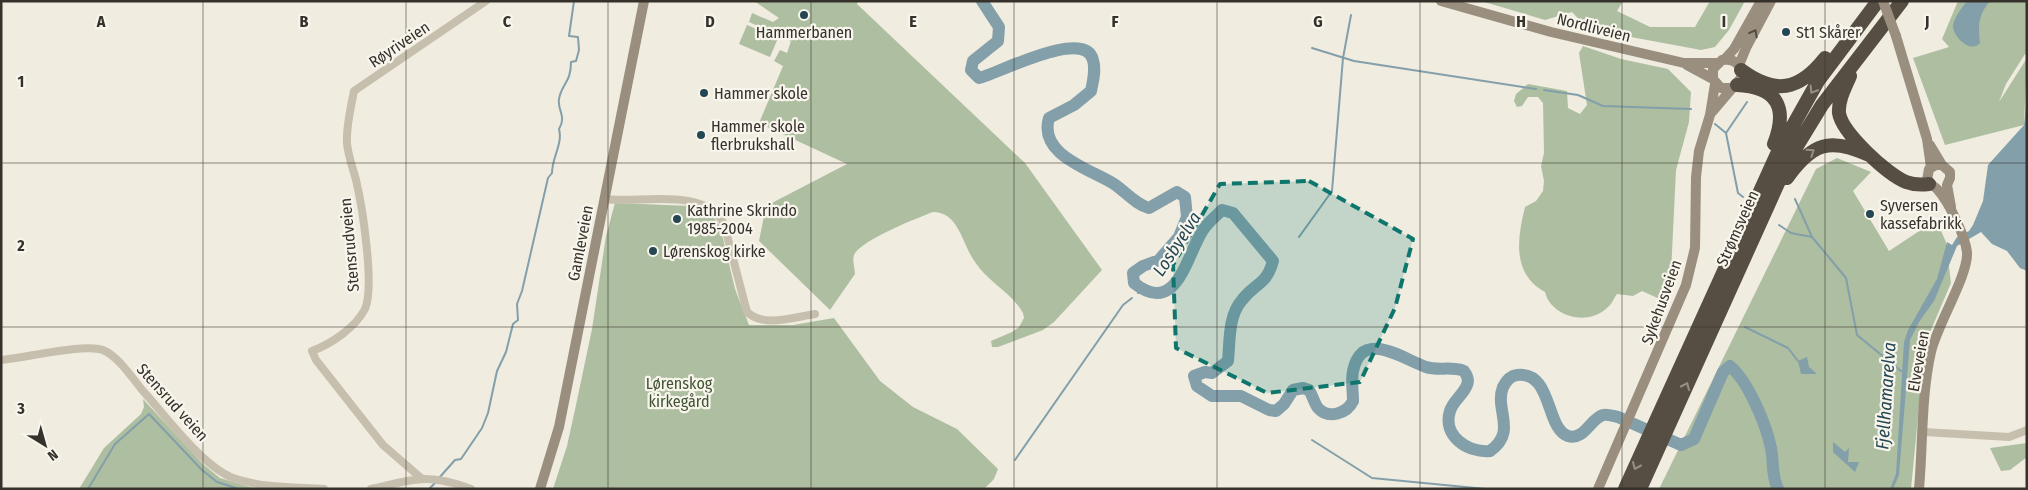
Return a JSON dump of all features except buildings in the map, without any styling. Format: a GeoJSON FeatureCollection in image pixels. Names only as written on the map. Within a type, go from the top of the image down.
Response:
{"type":"FeatureCollection","features":[{"type":"Feature","properties":{"kind":"highway"},"geometry":{"type":"LineString","coordinates":[[1740,68],[1757,80],[1773,86],[1791,86],[1803,80],[1823,62],[1871,1]]}},
{"type":"Feature","properties":{"kind":"highway","name":"Strømsveien"},"geometry":{"type":"LineString","coordinates":[[1662,423],[1674,381],[1759,190],[1787,134],[1828,67],[1878,1]]}},
{"type":"Feature","properties":{"kind":"highway","name":"Strømsveien"},"geometry":{"type":"LineString","coordinates":[[1625,489],[1652,445],[1704,346],[1789,159],[1822,104],[1902,1]]}},
{"type":"Feature","properties":{"kind":"highway"},"geometry":{"type":"LineString","coordinates":[[1862,51],[1843,93],[1839,112],[1845,128],[1869,155]]}},
{"type":"Feature","properties":{"kind":"highway"},"geometry":{"type":"LineString","coordinates":[[1674,381],[1700,309],[1780,128],[1780,109],[1773,96],[1758,89],[1734,87]]}},
{"type":"Feature","properties":{"kind":"highway"},"geometry":{"type":"LineString","coordinates":[[1704,346],[1778,193],[1798,164],[1813,150],[1832,144],[1850,146],[1869,155],[1894,173],[1931,179]]}},
{"type":"Feature","properties":{"kind":"highway","name":"Strømsveien"},"geometry":{"type":"LineString","coordinates":[[1640,489],[1652,445]]}},
{"type":"Feature","properties":{"kind":"main road","name":"Gamleveien"},"geometry":{"type":"LineString","coordinates":[[540,489],[559,427],[644,1]]}},
{"type":"Feature","properties":{"kind":"main road","name":"Nordliveien"},"geometry":{"type":"LineString","coordinates":[[1440,1],[1559,34],[1684,64],[1714,81]]}},
{"type":"Feature","properties":{"kind":"main road"},"geometry":{"type":"LineString","coordinates":[[1761,1],[1734,49],[1713,69],[1714,81],[1725,89],[1734,87],[1741,78],[1740,68],[1746,48],[1772,1]]}},
{"type":"Feature","properties":{"kind":"main road"},"geometry":{"type":"LineString","coordinates":[[1883,1],[1896,36],[1927,139],[1931,179],[1952,212]]}},
{"type":"Feature","properties":{"kind":"main road"},"geometry":{"type":"LineString","coordinates":[[1721,62],[1734,61],[1740,68]]}},
{"type":"Feature","properties":{"kind":"main road","name":"Nordliveien"},"geometry":{"type":"LineString","coordinates":[[1684,64],[1721,62]]}},
{"type":"Feature","properties":{"kind":"main road","name":"Sykehusveien"},"geometry":{"type":"LineString","coordinates":[[1598,489],[1679,306],[1689,275],[1696,240],[1698,163],[1702,138],[1710,115],[1714,81]]}},
{"type":"Feature","properties":{"kind":"main road","name":"Sykehusveien"},"geometry":{"type":"LineString","coordinates":[[1710,115],[1734,87]]}},
{"type":"Feature","properties":{"kind":"main road"},"geometry":{"type":"LineString","coordinates":[[1927,139],[1942,165],[1948,169],[1952,212]]}},
{"type":"Feature","properties":{"kind":"main road"},"geometry":{"type":"LineString","coordinates":[[1931,179],[1942,165]]}},
{"type":"Feature","properties":{"kind":"main road"},"geometry":{"type":"LineString","coordinates":[[1931,179],[1948,185]]}},
{"type":"Feature","properties":{"kind":"main road","name":"Elveveien"},"geometry":{"type":"LineString","coordinates":[[1920,489],[1931,354],[1941,322],[1965,266],[1967,253],[1952,212]]}},
{"type":"Feature","properties":{"kind":"street","name":"Røyriveien"},"geometry":{"type":"LineString","coordinates":[[354,94],[359,86],[405,58],[486,1]]}},
{"type":"Feature","properties":{"kind":"street","name":"Stensrudveien"},"geometry":{"type":"LineString","coordinates":[[354,94],[347,143],[363,215],[368,294],[365,309],[355,320],[326,346],[312,351],[316,360],[376,438],[422,478]]}},
{"type":"Feature","properties":{"kind":"street"},"geometry":{"type":"LineString","coordinates":[[604,199],[690,200],[716,211],[724,224],[746,312],[753,318],[770,320],[815,314]]}},
{"type":"Feature","properties":{"kind":"street","name":"Stensrud veien"},"geometry":{"type":"LineString","coordinates":[[1,360],[80,350],[102,350],[119,363],[176,429],[219,470],[233,478],[267,485],[324,489]]}},
{"type":"Feature","properties":{"kind":"street"},"geometry":{"type":"LineString","coordinates":[[1924,432],[2009,437],[2027,430]]}},
{"type":"Feature","properties":{"kind":"street"},"geometry":{"type":"LineString","coordinates":[[371,489],[422,478],[437,479],[471,489]]}},
{"type":"Feature","properties":{"kind":"street"},"geometry":{"type":"LineString","coordinates":[[394,489],[401,482]]}},
{"type":"Feature","properties":{"kind":"highlighted area"},"geometry":{"type":"Polygon","coordinates":[[[1309,181],[1413,239],[1395,308],[1360,382],[1267,393],[1176,348],[1173,265],[1220,184],[1309,181]]]}},
{"type":"Feature","properties":{"kind":"green space"},"geometry":{"type":"Polygon","coordinates":[[[754,1],[858,1],[857,4],[1025,163],[1102,270],[1054,322],[1043,330],[998,347],[992,347],[991,341],[1019,327],[1024,318],[1023,313],[1013,299],[980,269],[959,230],[949,217],[942,213],[933,212],[878,236],[859,249],[853,257],[855,274],[830,310],[759,241],[766,206],[847,164],[759,123],[783,66],[774,61],[780,50],[787,53],[791,41],[749,22],[752,13],[773,22],[779,18],[754,1]]]}},
{"type":"Feature","properties":{"kind":"green space"},"geometry":{"type":"Polygon","coordinates":[[[1481,1],[1623,1],[1617,11],[1650,27],[1695,27],[1710,1],[1745,1],[1729,30],[1715,47],[1701,50],[1588,29],[1572,12],[1545,20],[1481,1]]]}},
{"type":"Feature","properties":{"kind":"green space"},"geometry":{"type":"Polygon","coordinates":[[[1958,1],[2027,1],[2027,55],[2025,54],[2006,84],[1999,102],[2027,58],[2024,125],[1945,145],[1913,58],[1949,47],[1942,39],[1958,1]]]}},
{"type":"Feature","properties":{"kind":"green space"},"geometry":{"type":"Polygon","coordinates":[[[747,25],[778,38],[770,57],[739,44],[747,25]]]}},
{"type":"Feature","properties":{"kind":"green space"},"geometry":{"type":"Polygon","coordinates":[[[1583,46],[1621,59],[1668,69],[1691,92],[1689,122],[1676,170],[1671,273],[1662,300],[1642,291],[1633,296],[1617,294],[1609,306],[1600,313],[1591,317],[1581,318],[1563,313],[1555,308],[1545,292],[1527,276],[1522,266],[1519,243],[1525,207],[1536,201],[1543,191],[1544,181],[1541,166],[1544,153],[1543,103],[1538,97],[1528,97],[1522,106],[1517,107],[1514,101],[1516,94],[1528,84],[1567,91],[1568,108],[1580,114],[1587,105],[1579,53],[1583,46]]]}},
{"type":"Feature","properties":{"kind":"green space"},"geometry":{"type":"Polygon","coordinates":[[[1837,158],[1871,172],[1853,191],[1889,251],[1936,220],[1946,242],[1951,283],[1925,344],[1911,489],[1659,489],[1816,169],[1837,158]]]}},
{"type":"Feature","properties":{"kind":"green space","name":"Lørenskog kirkegård"},"geometry":{"type":"Polygon","coordinates":[[[615,203],[691,206],[712,215],[720,226],[735,289],[749,325],[793,325],[834,318],[880,381],[913,407],[957,429],[998,469],[994,479],[984,489],[553,489],[567,446],[576,405],[592,329],[606,236],[615,203]]]}},
{"type":"Feature","properties":{"kind":"green space"},"geometry":{"type":"Polygon","coordinates":[[[143,399],[204,465],[220,478],[256,489],[79,489],[104,448],[141,414],[144,407],[143,399]]]}},
{"type":"Feature","properties":{"kind":"green space"},"geometry":{"type":"Polygon","coordinates":[[[2027,443],[2027,457],[2010,470],[2001,471],[1990,448],[2027,443]]]}},
{"type":"Feature","properties":{"kind":"water"},"geometry":{"type":"Polygon","coordinates":[[[1967,1],[1990,1],[1981,16],[1979,26],[1980,43],[1972,47],[1959,39],[1953,26],[1958,13],[1967,1]]]}},
{"type":"Feature","properties":{"kind":"water"},"geometry":{"type":"Polygon","coordinates":[[[2027,97],[2027,271],[2020,268],[2007,251],[1992,244],[1981,232],[1957,246],[1934,301],[1919,322],[1910,340],[1899,475],[1893,489],[1890,489],[1896,474],[1904,342],[1908,330],[1937,279],[1947,242],[1952,245],[1957,237],[1969,231],[1973,225],[1983,201],[1988,165],[2024,125],[2027,97]]]}},
{"type":"Feature","properties":{"kind":"water"},"geometry":{"type":"Polygon","coordinates":[[[1807,357],[1809,367],[1817,374],[1801,374],[1798,361],[1807,357]]]}},
{"type":"Feature","properties":{"kind":"water"},"geometry":{"type":"Polygon","coordinates":[[[1833,442],[1845,452],[1849,448],[1848,462],[1859,462],[1855,472],[1833,452],[1833,442]]]}},
{"type":"Feature","properties":{"kind":"waterway"},"geometry":{"type":"LineString","coordinates":[[439,478],[455,460],[461,459],[482,428],[488,413],[497,371],[506,352],[513,324],[518,320],[517,304],[522,291],[548,178],[552,173],[560,140],[559,129],[562,117],[559,99],[570,74],[571,62],[576,61],[579,50],[578,37],[569,36],[574,1]]}},
{"type":"Feature","properties":{"kind":"waterway","name":"Losbyelva"},"geometry":{"type":"LineString","coordinates":[[982,1],[999,27],[998,41],[973,61],[971,70],[979,78],[1058,50],[1074,48],[1087,51],[1094,64],[1091,91],[1074,105],[1049,118],[1048,131],[1051,142],[1068,159],[1114,184],[1144,206],[1149,208],[1177,192],[1185,197],[1187,217],[1179,237],[1159,260],[1143,266],[1133,273],[1134,283],[1149,292],[1161,293],[1170,288],[1185,267],[1203,230],[1222,210],[1233,213],[1273,261],[1264,280],[1247,294],[1237,306],[1230,329],[1228,361],[1212,373],[1205,372],[1194,376],[1197,386],[1212,396],[1241,396],[1269,410],[1276,411],[1284,404],[1293,390],[1303,388],[1309,390],[1322,412],[1337,414],[1347,409],[1353,401],[1352,374],[1358,358],[1365,351],[1374,349],[1384,350],[1426,367],[1464,371],[1468,381],[1467,385],[1451,407],[1449,420],[1453,435],[1466,446],[1473,449],[1490,451],[1503,436],[1504,420],[1501,404],[1503,387],[1508,379],[1517,375],[1529,376],[1537,382],[1543,390],[1555,423],[1568,436],[1574,437],[1583,433],[1598,417],[1606,415],[1618,417],[1681,445],[1694,439],[1723,372],[1730,366],[1750,392],[1761,415],[1771,448],[1778,489]]}},
{"type":"Feature","properties":{"kind":"waterway"},"geometry":{"type":"LineString","coordinates":[[1299,237],[1332,191],[1343,58],[1351,15]]}},
{"type":"Feature","properties":{"kind":"waterway"},"geometry":{"type":"LineString","coordinates":[[1312,48],[1354,61],[1536,89]]}},
{"type":"Feature","properties":{"kind":"waterway"},"geometry":{"type":"LineString","coordinates":[[1544,90],[1578,95],[1603,106],[1691,109]]}},
{"type":"Feature","properties":{"kind":"waterway"},"geometry":{"type":"LineString","coordinates":[[1743,197],[1738,193],[1726,133],[1747,102]]}},
{"type":"Feature","properties":{"kind":"waterway"},"geometry":{"type":"LineString","coordinates":[[1715,124],[1726,133]]}},
{"type":"Feature","properties":{"kind":"waterway","name":"Fjellhamarelva"},"geometry":{"type":"LineString","coordinates":[[1795,199],[1812,237],[1846,278],[1857,335],[1901,371]]}},
{"type":"Feature","properties":{"kind":"waterway"},"geometry":{"type":"LineString","coordinates":[[1779,225],[1791,233],[1812,237]]}},
{"type":"Feature","properties":{"kind":"waterway","name":"Losbyelva"},"geometry":{"type":"LineString","coordinates":[[1138,293],[1142,289]]}},
{"type":"Feature","properties":{"kind":"waterway"},"geometry":{"type":"LineString","coordinates":[[1015,460],[1123,305],[1132,298]]}},
{"type":"Feature","properties":{"kind":"waterway"},"geometry":{"type":"LineString","coordinates":[[1745,327],[1788,348],[1798,361]]}},
{"type":"Feature","properties":{"kind":"waterway"},"geometry":{"type":"LineString","coordinates":[[88,489],[115,444],[149,414],[202,470],[217,482],[239,489]]}},
{"type":"Feature","properties":{"kind":"waterway"},"geometry":{"type":"LineString","coordinates":[[1312,440],[1372,478],[1486,489]]}},
{"type":"Feature","properties":{"kind":"waterway"},"geometry":{"type":"LineString","coordinates":[[429,489],[436,482]]}},
{"type":"Feature","properties":{"kind":"waterway"},"geometry":{"type":"LineString","coordinates":[[411,489],[424,489]]}},
{"type":"Feature","properties":{"kind":"place","name":"Hammerbanen"},"geometry":{"type":"Point","coordinates":[804,15]}},
{"type":"Feature","properties":{"kind":"place","name":"St1 Skårer"},"geometry":{"type":"Point","coordinates":[1786,32]}},
{"type":"Feature","properties":{"kind":"place","name":"Hammer skole"},"geometry":{"type":"Point","coordinates":[704,93]}},
{"type":"Feature","properties":{"kind":"place","name":"Hammer skole flerbrukshall"},"geometry":{"type":"Point","coordinates":[701,135]}},
{"type":"Feature","properties":{"kind":"place","name":"Syversen kassefabrikk"},"geometry":{"type":"Point","coordinates":[1870,214]}},
{"type":"Feature","properties":{"kind":"place","name":"Kathrine Skrindo 1985-2004"},"geometry":{"type":"Point","coordinates":[677,219]}},
{"type":"Feature","properties":{"kind":"place","name":"Lørenskog kirke"},"geometry":{"type":"Point","coordinates":[653,251]}}]}
